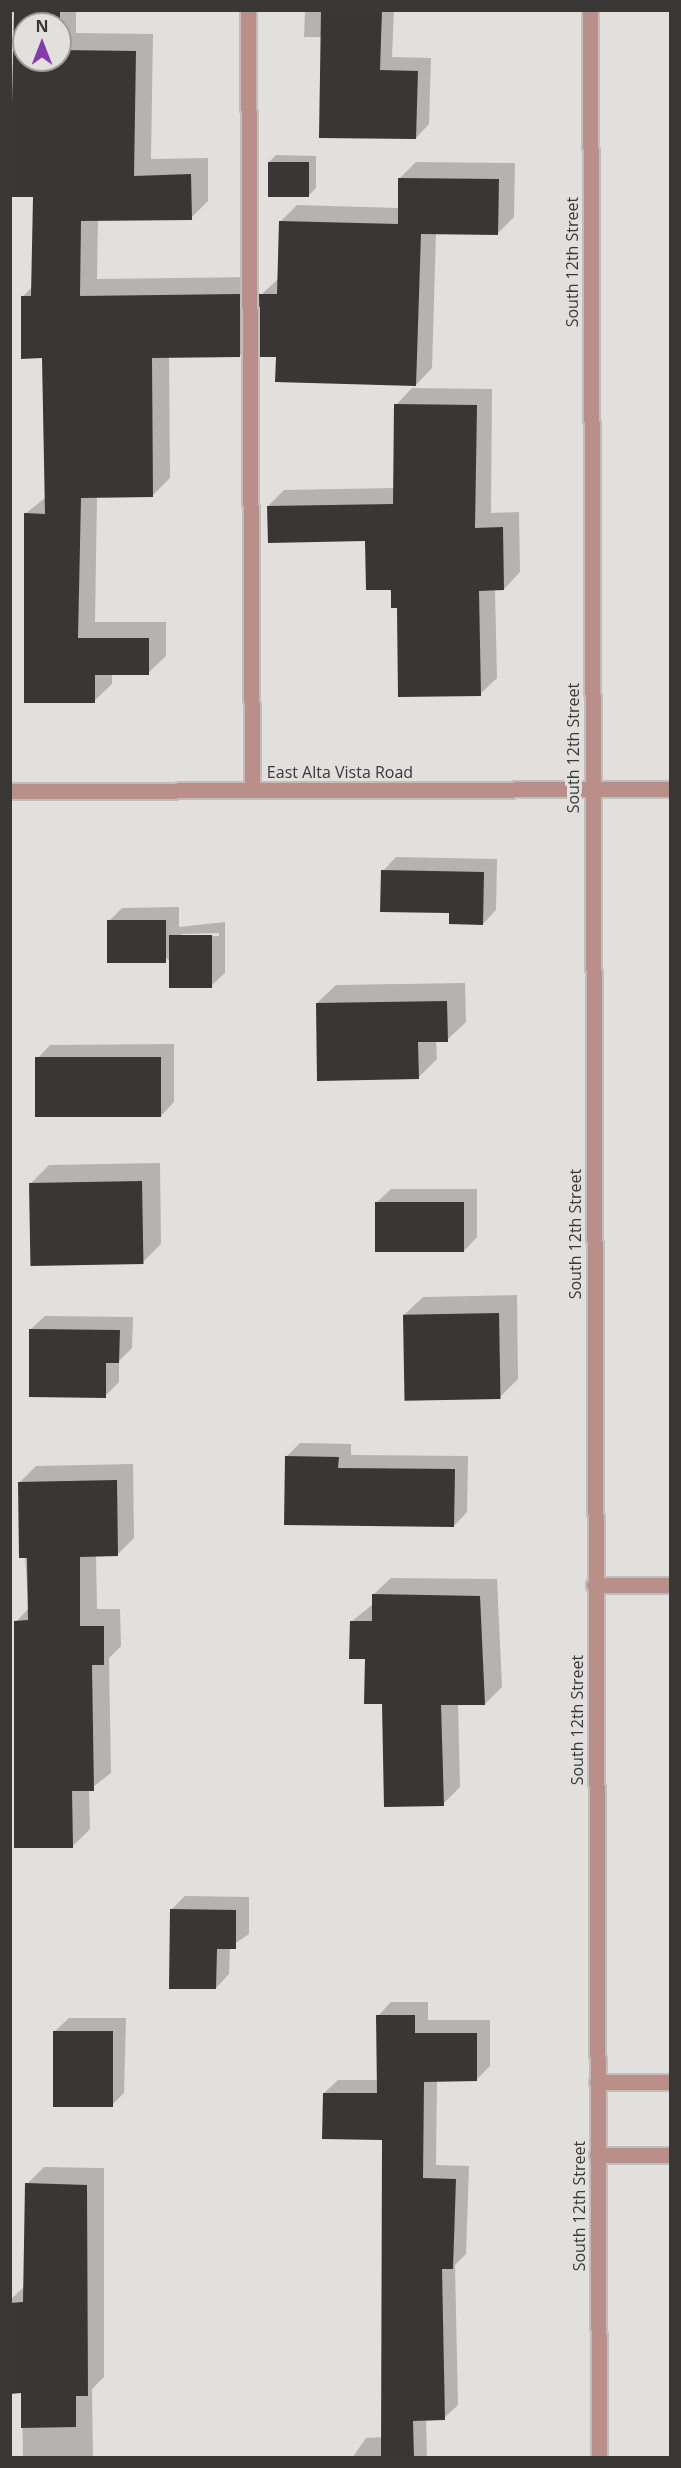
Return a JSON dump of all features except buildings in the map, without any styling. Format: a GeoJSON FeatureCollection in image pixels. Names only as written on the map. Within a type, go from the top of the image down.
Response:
{"type":"FeatureCollection","features":[{"type":"Feature","properties":{"kind":"street"},"geometry":{"type":"LineString","coordinates":[[248,10],[252,790]]}},
{"type":"Feature","properties":{"kind":"street","name":"South 12th Street"},"geometry":{"type":"LineString","coordinates":[[590,10],[591,789],[599,2457]]}},
{"type":"Feature","properties":{"kind":"street","name":"East Alta Vista Road"},"geometry":{"type":"LineString","coordinates":[[10,792],[670,789]]}},
{"type":"Feature","properties":{"kind":"street"},"geometry":{"type":"LineString","coordinates":[[594,1585],[670,1585]]}},
{"type":"Feature","properties":{"kind":"street"},"geometry":{"type":"LineString","coordinates":[[597,2082],[670,2082]]}},
{"type":"Feature","properties":{"kind":"street"},"geometry":{"type":"LineString","coordinates":[[597,2155],[670,2156]]}}]}
